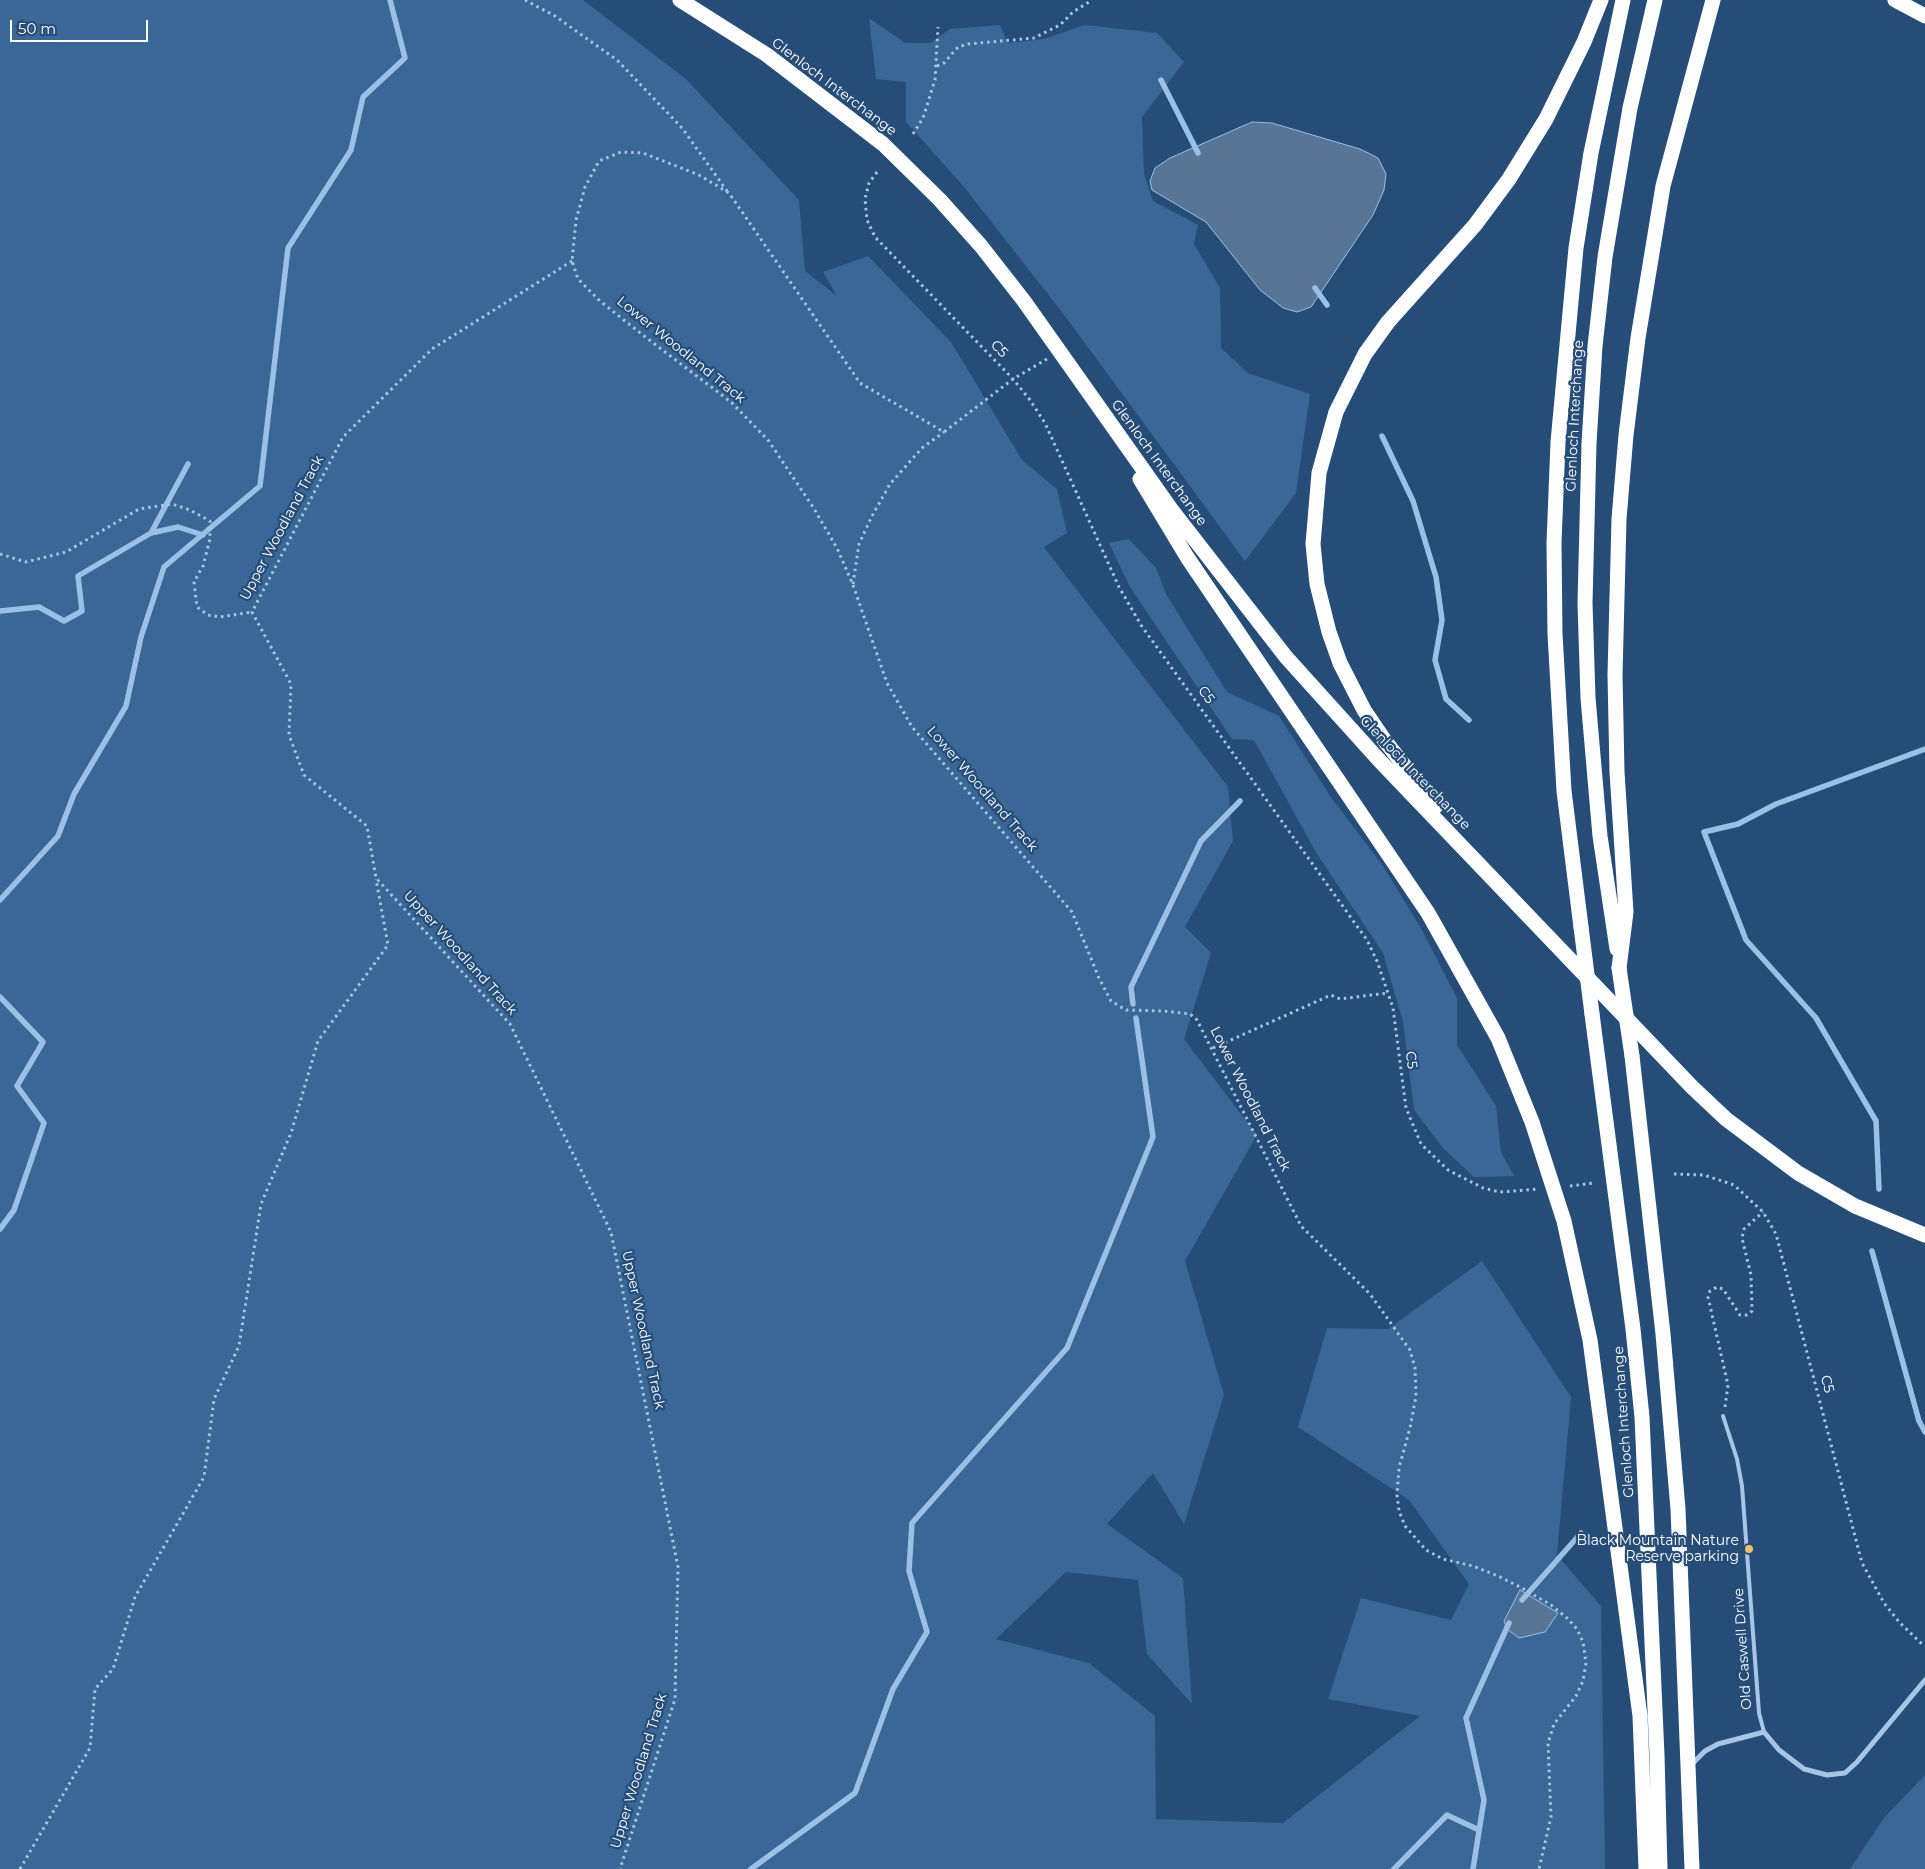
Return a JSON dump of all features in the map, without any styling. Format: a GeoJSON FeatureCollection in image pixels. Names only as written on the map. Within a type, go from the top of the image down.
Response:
{"type":"FeatureCollection","features":[{"type":"Feature","properties":{"kind":"highway","name":"Glenloch Interchange"},"geometry":{"type":"LineString","coordinates":[[680,0],[766,55],[884,144],[940,200],[981,246],[1060,351],[1171,509],[1286,657],[1334,712],[1692,1087],[1726,1119],[1777,1158],[1828,1191],[1855,1206],[1925,1234]]}},
{"type":"Feature","properties":{"kind":"highway"},"geometry":{"type":"LineString","coordinates":[[1481,864],[1374,725],[1340,663],[1327,623],[1314,567],[1315,495],[1329,434],[1339,405],[1356,369],[1388,322],[1446,260],[1509,180],[1546,119],[1584,42],[1601,0]]}},
{"type":"Feature","properties":{"kind":"highway","name":"Glenloch Interchange"},"geometry":{"type":"LineString","coordinates":[[1623,0],[1598,116],[1576,248],[1558,442],[1554,543],[1556,652],[1564,791],[1633,1329],[1642,1417],[1657,1735],[1660,1869]]}},
{"type":"Feature","properties":{"kind":"highway","name":"Glenloch Interchange"},"geometry":{"type":"LineString","coordinates":[[1655,0],[1630,108],[1605,257],[1588,452],[1585,604],[1588,698],[1600,836],[1632,1056],[1672,1424],[1678,1509],[1692,1869]]}},
{"type":"Feature","properties":{"kind":"highway"},"geometry":{"type":"LineString","coordinates":[[1619,968],[1626,912],[1617,772],[1615,675],[1619,529],[1626,435],[1638,338],[1663,186],[1713,0]]}},
{"type":"Feature","properties":{"kind":"highway"},"geometry":{"type":"LineString","coordinates":[[1895,0],[1925,16]]}},
{"type":"Feature","properties":{"kind":"highway"},"geometry":{"type":"LineString","coordinates":[[1109,421],[1157,508],[1187,557],[1428,913],[1498,1038],[1532,1122],[1564,1221],[1578,1278],[1593,1359],[1640,1716],[1646,1869]]}},
{"type":"Feature","properties":{"kind":"street","name":"Old Caswell Drive"},"geometry":{"type":"LineString","coordinates":[[1764,1732],[1779,1750],[1804,1769],[1827,1775],[1845,1773],[1857,1762],[1925,1680]]}},
{"type":"Feature","properties":{"kind":"street"},"geometry":{"type":"LineString","coordinates":[[1688,1767],[1705,1751],[1718,1744],[1764,1732]]}},
{"type":"Feature","properties":{"kind":"lane","name":"Old Caswell Drive"},"geometry":{"type":"LineString","coordinates":[[1723,1416],[1737,1459],[1742,1486],[1759,1713],[1764,1732]]}},
{"type":"Feature","properties":{"kind":"path"},"geometry":{"type":"LineString","coordinates":[[524,0],[555,16],[617,60],[682,128],[860,383],[944,432]]}},
{"type":"Feature","properties":{"kind":"path"},"geometry":{"type":"LineString","coordinates":[[937,66],[944,63],[958,47],[968,44],[1034,38],[1060,25],[1073,12],[1092,0]]}},
{"type":"Feature","properties":{"kind":"path"},"geometry":{"type":"LineString","coordinates":[[913,134],[928,104],[937,66],[938,26]]}},
{"type":"Feature","properties":{"kind":"path"},"geometry":{"type":"LineString","coordinates":[[572,261],[576,220],[585,187],[599,161],[621,152],[642,153],[700,175],[729,193]]}},
{"type":"Feature","properties":{"kind":"path","name":"C5"},"geometry":{"type":"LineString","coordinates":[[877,172],[869,183],[865,199],[867,220],[875,238],[1013,379],[1045,423],[1119,587],[1141,625],[1349,913],[1377,960],[1393,1008],[1406,1108],[1421,1144],[1448,1170],[1483,1188],[1500,1192],[1540,1189]]}},
{"type":"Feature","properties":{"kind":"path","name":"Lower Woodland Track"},"geometry":{"type":"LineString","coordinates":[[572,261],[578,279],[600,301],[731,402],[768,440],[813,507],[837,548],[853,585],[887,683],[912,727],[1072,912],[1099,978],[1111,1001],[1120,1008],[1136,1012],[1164,1011],[1190,1014],[1197,1020],[1213,1048],[1301,1226],[1370,1294],[1410,1350],[1415,1368],[1416,1396],[1410,1428],[1399,1468],[1397,1495],[1405,1526],[1426,1550],[1443,1559],[1472,1566],[1498,1576],[1551,1605],[1577,1629],[1583,1642],[1586,1663],[1583,1681],[1576,1696],[1554,1724],[1548,1743],[1551,1817],[1539,1869]]}},
{"type":"Feature","properties":{"kind":"path","name":"Upper Woodland Track"},"geometry":{"type":"LineString","coordinates":[[572,261],[432,349],[343,437],[252,612],[291,684],[289,734],[304,775],[367,826],[376,878],[510,1024],[611,1232],[678,1567],[675,1699],[620,1869]]}},
{"type":"Feature","properties":{"kind":"path"},"geometry":{"type":"LineString","coordinates":[[853,585],[859,544],[890,484],[922,448],[1013,379],[1060,351]]}},
{"type":"Feature","properties":{"kind":"path"},"geometry":{"type":"LineString","coordinates":[[0,554],[26,562],[66,552],[139,509],[172,504],[210,520],[210,539],[203,566],[194,582],[197,606],[208,615],[220,617],[252,612]]}},
{"type":"Feature","properties":{"kind":"path"},"geometry":{"type":"LineString","coordinates":[[20,1869],[90,1748],[95,1689],[113,1669],[136,1597],[204,1477],[214,1399],[239,1346],[261,1204],[290,1133],[318,1041],[388,945],[376,878]]}},
{"type":"Feature","properties":{"kind":"path"},"geometry":{"type":"LineString","coordinates":[[1213,1048],[1331,995],[1340,999],[1388,993]]}},
{"type":"Feature","properties":{"kind":"path","name":"C5"},"geometry":{"type":"LineString","coordinates":[[1674,1174],[1704,1175],[1721,1180],[1740,1190],[1763,1212],[1776,1234],[1862,1563],[1884,1603],[1922,1645]]}},
{"type":"Feature","properties":{"kind":"path"},"geometry":{"type":"LineString","coordinates":[[1567,1186],[1594,1183]]}},
{"type":"Feature","properties":{"kind":"path"},"geometry":{"type":"LineString","coordinates":[[1723,1416],[1728,1385],[1708,1297],[1710,1291],[1717,1287],[1724,1289],[1740,1315],[1746,1315],[1752,1311],[1751,1275],[1742,1238],[1744,1229],[1763,1212]]}},
{"type":"Feature","properties":{"kind":"shaded area"},"geometry":{"type":"Polygon","coordinates":[[[0,0],[583,0],[686,79],[799,200],[805,271],[837,296],[823,272],[868,256],[951,342],[1022,460],[1057,489],[1067,533],[1044,547],[1228,787],[1233,841],[1185,927],[1211,953],[1184,1039],[1257,1135],[1185,1261],[1224,1395],[1184,1524],[1153,1473],[1107,1524],[1183,1578],[1192,1704],[1147,1654],[1138,1580],[1066,1572],[996,1639],[1089,1663],[1155,1716],[1156,1819],[1283,1823],[1420,1716],[1328,1699],[1361,1598],[1451,1620],[1469,1584],[1409,1500],[1298,1427],[1327,1328],[1388,1329],[1482,1261],[1571,1397],[1557,1555],[1601,1606],[1605,1869],[0,1869],[0,0]]]}},
{"type":"Feature","properties":{"kind":"shaded area"},"geometry":{"type":"Polygon","coordinates":[[[869,18],[905,43],[931,43],[950,29],[1000,25],[1008,43],[1044,39],[1085,25],[1157,33],[1184,62],[1142,117],[1144,174],[1153,201],[1198,225],[1194,244],[1220,288],[1221,348],[1248,373],[1310,394],[1296,493],[1245,561],[1065,316],[965,188],[906,122],[906,82],[876,79],[869,18]]]}},
{"type":"Feature","properties":{"kind":"shaded area"},"geometry":{"type":"Polygon","coordinates":[[[1252,122],[1272,123],[1360,149],[1378,158],[1386,174],[1384,190],[1373,215],[1311,307],[1297,312],[1283,308],[1260,290],[1206,222],[1152,190],[1150,181],[1155,168],[1170,158],[1252,122]]]}},
{"type":"Feature","properties":{"kind":"shaded area"},"geometry":{"type":"Polygon","coordinates":[[[1129,539],[1156,568],[1166,594],[1227,692],[1279,716],[1330,796],[1383,866],[1422,930],[1457,998],[1457,1045],[1496,1106],[1501,1152],[1514,1176],[1474,1177],[1442,1147],[1414,1110],[1403,1022],[1383,953],[1317,854],[1254,740],[1232,739],[1130,587],[1109,543],[1129,539]]]}},
{"type":"Feature","properties":{"kind":"shaded area"},"geometry":{"type":"Polygon","coordinates":[[[1520,1590],[1558,1613],[1545,1632],[1519,1638],[1507,1629],[1504,1621],[1520,1590]]]}},
{"type":"Feature","properties":{"kind":"shaded area"},"geometry":{"type":"Polygon","coordinates":[[[1925,1775],[1925,1869],[1850,1869],[1884,1818],[1925,1775]]]}},
{"type":"Feature","properties":{"kind":"waterway"},"geometry":{"type":"LineString","coordinates":[[0,900],[58,836],[74,794],[126,706],[141,637],[164,567],[260,486],[288,248],[351,150],[363,97],[405,58],[390,0]]}},
{"type":"Feature","properties":{"kind":"waterway"},"geometry":{"type":"LineString","coordinates":[[1161,80],[1198,153]]}},
{"type":"Feature","properties":{"kind":"waterway"},"geometry":{"type":"LineString","coordinates":[[1315,288],[1327,305]]}},
{"type":"Feature","properties":{"kind":"waterway"},"geometry":{"type":"LineString","coordinates":[[1382,436],[1413,501],[1436,577],[1442,620],[1435,660],[1446,699],[1469,720]]}},
{"type":"Feature","properties":{"kind":"waterway"},"geometry":{"type":"LineString","coordinates":[[151,533],[188,464]]}},
{"type":"Feature","properties":{"kind":"waterway"},"geometry":{"type":"LineString","coordinates":[[0,611],[39,607],[64,621],[82,611],[78,576],[151,533],[178,527],[203,535]]}},
{"type":"Feature","properties":{"kind":"waterway"},"geometry":{"type":"LineString","coordinates":[[1879,1189],[1876,1121],[1816,1018],[1746,940],[1704,832],[1738,824],[1776,804],[1925,749]]}},
{"type":"Feature","properties":{"kind":"waterway"},"geometry":{"type":"LineString","coordinates":[[1133,1004],[1131,987],[1201,841],[1240,801]]}},
{"type":"Feature","properties":{"kind":"waterway"},"geometry":{"type":"LineString","coordinates":[[0,997],[43,1042],[17,1086],[44,1123],[14,1210],[0,1229]]}},
{"type":"Feature","properties":{"kind":"waterway"},"geometry":{"type":"LineString","coordinates":[[751,1869],[855,1793],[893,1689],[927,1632],[909,1571],[912,1523],[1067,1348],[1153,1137],[1136,1018]]}},
{"type":"Feature","properties":{"kind":"waterway"},"geometry":{"type":"LineString","coordinates":[[1872,1251],[1919,1421],[1925,1432]]}},
{"type":"Feature","properties":{"kind":"waterway"},"geometry":{"type":"LineString","coordinates":[[1522,1600],[1581,1533]]}},
{"type":"Feature","properties":{"kind":"waterway"},"geometry":{"type":"LineString","coordinates":[[1473,1869],[1484,1800],[1466,1718],[1509,1623]]}},
{"type":"Feature","properties":{"kind":"waterway"},"geometry":{"type":"LineString","coordinates":[[1394,1869],[1447,1815],[1479,1830]]}},
{"type":"Feature","properties":{"kind":"place","name":"Black Mountain Nature Reserve parking"},"geometry":{"type":"Point","coordinates":[1749,1549]}}]}
